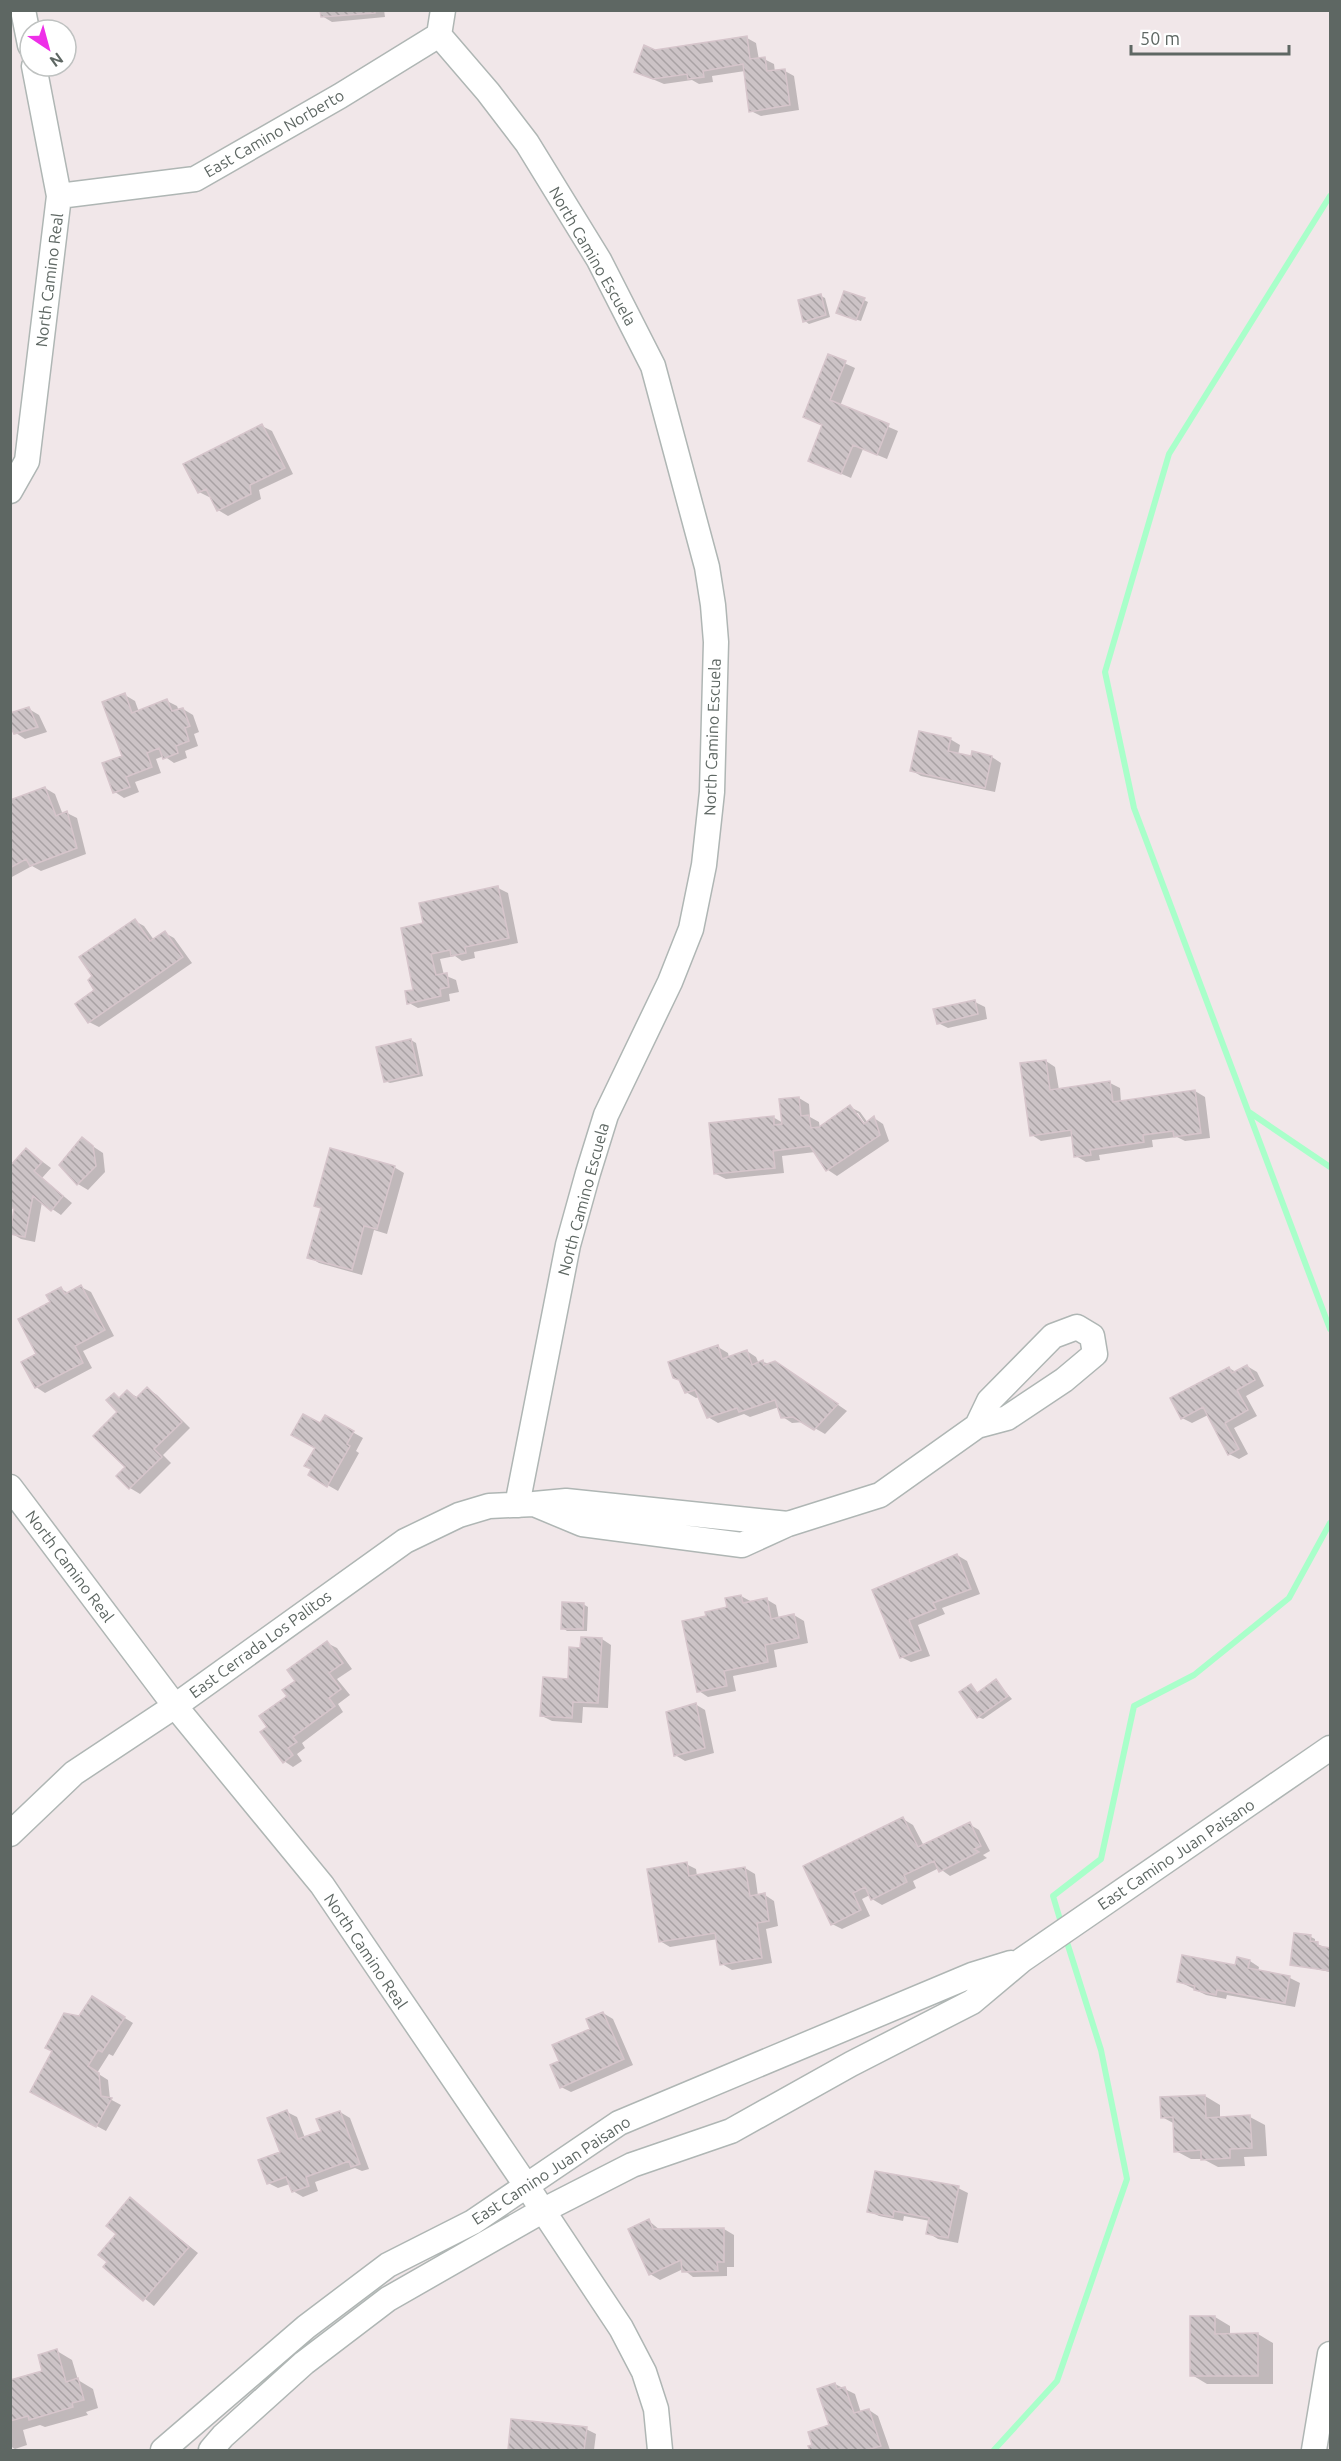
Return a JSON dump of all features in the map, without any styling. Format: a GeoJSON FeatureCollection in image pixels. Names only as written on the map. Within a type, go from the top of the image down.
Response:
{"type":"FeatureCollection","features":[{"type":"Feature","properties":{"kind":"street"},"geometry":{"type":"LineString","coordinates":[[439,35],[442,10]]}},
{"type":"Feature","properties":{"kind":"street","name":"East Camino Norberto"},"geometry":{"type":"LineString","coordinates":[[58,196],[195,179],[340,96],[439,35]]}},
{"type":"Feature","properties":{"kind":"street","name":"North Camino Escuela"},"geometry":{"type":"LineString","coordinates":[[439,35],[488,92],[527,143],[599,260],[653,366],[707,567],[715,633],[712,792],[704,865],[691,929],[670,982],[606,1115],[588,1173],[556,1299],[519,1495],[527,1505]]}},
{"type":"Feature","properties":{"kind":"street","name":"North Camino Real"},"geometry":{"type":"LineString","coordinates":[[10,491],[27,461],[58,196],[36,78]]}},
{"type":"Feature","properties":{"kind":"street","name":"East Cerrada Los Palitos"},"geometry":{"type":"LineString","coordinates":[[10,1834],[74,1773],[175,1706],[405,1541],[459,1515],[489,1506],[566,1501],[788,1524],[880,1495],[977,1426],[1007,1418],[1064,1380],[1095,1354],[1092,1336],[1077,1327],[1053,1336],[989,1401],[977,1426]]}},
{"type":"Feature","properties":{"kind":"street","name":"North Camino Real"},"geometry":{"type":"LineString","coordinates":[[10,1486],[175,1706],[322,1885],[526,2185],[621,2328],[640,2365],[656,2409],[660,2451]]}},
{"type":"Feature","properties":{"kind":"street","name":"East Camino Juan Paisano"},"geometry":{"type":"LineString","coordinates":[[211,2451],[223,2436],[304,2363],[388,2299],[542,2211],[632,2165],[731,2131],[851,2064],[972,2001],[1022,1960],[1330,1748]]}},
{"type":"Feature","properties":{"kind":"street","name":"East Camino Juan Paisano"},"geometry":{"type":"LineString","coordinates":[[163,2451],[306,2327],[388,2265],[473,2222],[619,2123],[972,1975],[1022,1960]]}},
{"type":"Feature","properties":{"kind":"street"},"geometry":{"type":"LineString","coordinates":[[1314,2451],[1330,2354]]}},
{"type":"Feature","properties":{"kind":"building"},"geometry":{"type":"Polygon","coordinates":[[[320,10],[375,10],[375,13],[321,17],[320,10]]]}},
{"type":"Feature","properties":{"kind":"building"},"geometry":{"type":"Polygon","coordinates":[[[747,36],[750,59],[765,57],[767,71],[785,69],[790,105],[749,112],[743,64],[703,71],[704,77],[688,79],[687,74],[653,79],[634,72],[644,45],[655,50],[747,36]]]}},
{"type":"Feature","properties":{"kind":"building"},"geometry":{"type":"Polygon","coordinates":[[[844,291],[865,298],[856,320],[836,313],[844,291]]]}},
{"type":"Feature","properties":{"kind":"building"},"geometry":{"type":"Polygon","coordinates":[[[821,294],[826,315],[803,322],[798,300],[821,294]]]}},
{"type":"Feature","properties":{"kind":"building"},"geometry":{"type":"Polygon","coordinates":[[[828,354],[846,361],[830,400],[889,424],[877,455],[853,445],[841,474],[808,461],[822,425],[803,417],[828,354]]]}},
{"type":"Feature","properties":{"kind":"building"},"geometry":{"type":"Polygon","coordinates":[[[262,424],[285,468],[250,485],[251,494],[217,511],[206,489],[198,493],[183,464],[262,424]]]}},
{"type":"Feature","properties":{"kind":"building"},"geometry":{"type":"Polygon","coordinates":[[[125,693],[132,713],[167,699],[172,711],[183,708],[190,726],[185,728],[189,741],[176,746],[178,753],[163,759],[159,748],[147,753],[152,767],[126,777],[130,787],[113,793],[102,763],[122,756],[102,702],[125,693]]]}},
{"type":"Feature","properties":{"kind":"building"},"geometry":{"type":"Polygon","coordinates":[[[29,707],[38,727],[14,734],[10,725],[10,713],[29,707]]]}},
{"type":"Feature","properties":{"kind":"building"},"geometry":{"type":"Polygon","coordinates":[[[919,731],[951,738],[948,751],[971,756],[972,751],[992,756],[985,788],[910,771],[919,731]]]}},
{"type":"Feature","properties":{"kind":"building"},"geometry":{"type":"Polygon","coordinates":[[[45,787],[56,816],[67,811],[77,848],[30,866],[26,859],[10,868],[10,800],[45,787]]]}},
{"type":"Feature","properties":{"kind":"building"},"geometry":{"type":"Polygon","coordinates":[[[498,886],[509,938],[465,947],[466,953],[451,956],[450,950],[431,954],[436,975],[447,973],[449,987],[440,989],[441,996],[407,1004],[405,991],[413,990],[401,928],[423,923],[419,903],[498,886]]]}},
{"type":"Feature","properties":{"kind":"building"},"geometry":{"type":"Polygon","coordinates":[[[135,919],[150,941],[165,931],[183,957],[88,1023],[75,1004],[94,990],[88,980],[92,976],[79,957],[135,919]]]}},
{"type":"Feature","properties":{"kind":"building"},"geometry":{"type":"Polygon","coordinates":[[[975,1000],[978,1014],[937,1024],[933,1009],[975,1000]]]}},
{"type":"Feature","properties":{"kind":"building"},"geometry":{"type":"Polygon","coordinates":[[[411,1039],[419,1074],[384,1082],[376,1047],[411,1039]]]}},
{"type":"Feature","properties":{"kind":"building"},"geometry":{"type":"Polygon","coordinates":[[[1046,1060],[1050,1090],[1110,1081],[1113,1102],[1195,1090],[1201,1133],[1174,1137],[1173,1131],[1143,1135],[1144,1142],[1090,1150],[1091,1155],[1074,1157],[1071,1130],[1030,1136],[1020,1063],[1046,1060]]]}},
{"type":"Feature","properties":{"kind":"building"},"geometry":{"type":"Polygon","coordinates":[[[799,1097],[801,1116],[809,1115],[811,1128],[819,1127],[850,1105],[864,1124],[874,1116],[880,1135],[826,1171],[810,1146],[773,1151],[775,1168],[714,1174],[709,1123],[774,1116],[774,1125],[782,1124],[779,1099],[799,1097]]]}},
{"type":"Feature","properties":{"kind":"building"},"geometry":{"type":"Polygon","coordinates":[[[82,1137],[93,1146],[96,1166],[77,1185],[59,1165],[82,1137]]]}},
{"type":"Feature","properties":{"kind":"building"},"geometry":{"type":"Polygon","coordinates":[[[26,1148],[42,1162],[34,1171],[63,1196],[51,1211],[33,1196],[25,1237],[10,1234],[14,1209],[10,1206],[10,1166],[26,1148]]]}},
{"type":"Feature","properties":{"kind":"building"},"geometry":{"type":"Polygon","coordinates":[[[330,1148],[395,1166],[377,1229],[364,1226],[352,1270],[307,1258],[321,1208],[314,1206],[330,1148]]]}},
{"type":"Feature","properties":{"kind":"building"},"geometry":{"type":"Polygon","coordinates":[[[81,1285],[105,1330],[75,1346],[83,1363],[35,1388],[21,1362],[36,1354],[18,1319],[50,1302],[46,1295],[61,1287],[65,1294],[81,1285]]]}},
{"type":"Feature","properties":{"kind":"building"},"geometry":{"type":"Polygon","coordinates":[[[718,1345],[722,1359],[747,1350],[752,1365],[763,1360],[764,1365],[775,1361],[838,1404],[814,1430],[793,1417],[781,1418],[775,1400],[739,1412],[737,1408],[707,1418],[695,1390],[685,1393],[679,1380],[673,1378],[668,1362],[718,1345]]]}},
{"type":"Feature","properties":{"kind":"building"},"geometry":{"type":"Polygon","coordinates":[[[1247,1365],[1255,1380],[1237,1390],[1248,1410],[1225,1423],[1239,1449],[1228,1455],[1203,1407],[1181,1419],[1170,1398],[1229,1367],[1232,1373],[1247,1365]]]}},
{"type":"Feature","properties":{"kind":"building"},"geometry":{"type":"Polygon","coordinates":[[[147,1387],[182,1422],[154,1449],[162,1457],[129,1489],[116,1476],[125,1467],[93,1436],[117,1412],[106,1400],[114,1393],[119,1398],[127,1390],[136,1398],[147,1387]]]}},
{"type":"Feature","properties":{"kind":"building"},"geometry":{"type":"Polygon","coordinates":[[[303,1414],[320,1423],[325,1415],[354,1431],[347,1444],[350,1446],[327,1487],[308,1475],[311,1469],[304,1466],[315,1448],[291,1435],[303,1414]]]}},
{"type":"Feature","properties":{"kind":"building"},"geometry":{"type":"Polygon","coordinates":[[[957,1554],[971,1589],[933,1603],[936,1609],[909,1620],[921,1650],[900,1658],[872,1590],[957,1554]]]}},
{"type":"Feature","properties":{"kind":"building"},"geometry":{"type":"Polygon","coordinates":[[[741,1595],[743,1603],[767,1598],[771,1619],[794,1614],[799,1638],[765,1645],[768,1662],[724,1671],[727,1686],[697,1692],[682,1621],[706,1616],[705,1612],[727,1607],[725,1598],[741,1595]]]}},
{"type":"Feature","properties":{"kind":"building"},"geometry":{"type":"Polygon","coordinates":[[[562,1602],[584,1603],[583,1629],[561,1629],[562,1602]]]}},
{"type":"Feature","properties":{"kind":"building"},"geometry":{"type":"Polygon","coordinates":[[[581,1637],[602,1638],[598,1703],[573,1702],[572,1718],[540,1716],[543,1677],[568,1679],[569,1647],[580,1648],[581,1637]]]}},
{"type":"Feature","properties":{"kind":"building"},"geometry":{"type":"Polygon","coordinates":[[[327,1641],[343,1663],[329,1673],[341,1689],[329,1698],[335,1706],[293,1737],[297,1742],[288,1748],[293,1755],[283,1763],[260,1732],[267,1727],[259,1716],[287,1696],[282,1690],[295,1681],[287,1670],[327,1641]]]}},
{"type":"Feature","properties":{"kind":"building"},"geometry":{"type":"Polygon","coordinates":[[[996,1679],[1008,1696],[977,1718],[959,1692],[971,1684],[977,1693],[996,1679]]]}},
{"type":"Feature","properties":{"kind":"building"},"geometry":{"type":"Polygon","coordinates":[[[696,1703],[705,1748],[674,1756],[666,1712],[696,1703]]]}},
{"type":"Feature","properties":{"kind":"building"},"geometry":{"type":"Polygon","coordinates":[[[903,1817],[918,1847],[970,1822],[981,1846],[974,1849],[979,1852],[939,1872],[934,1861],[904,1875],[907,1882],[871,1900],[865,1887],[853,1893],[861,1910],[831,1925],[803,1866],[903,1817]]]}},
{"type":"Feature","properties":{"kind":"building"},"geometry":{"type":"Polygon","coordinates":[[[687,1862],[689,1876],[745,1867],[750,1896],[765,1893],[769,1921],[757,1923],[762,1958],[720,1965],[715,1933],[659,1942],[647,1869],[687,1862]]]}},
{"type":"Feature","properties":{"kind":"building"},"geometry":{"type":"Polygon","coordinates":[[[1294,1933],[1311,1935],[1310,1941],[1318,1942],[1318,1946],[1330,1948],[1330,1971],[1290,1965],[1294,1933]]]}},
{"type":"Feature","properties":{"kind":"building"},"geometry":{"type":"Polygon","coordinates":[[[1182,1955],[1235,1965],[1237,1957],[1250,1960],[1248,1968],[1290,1976],[1285,2003],[1217,1990],[1216,1995],[1194,1990],[1195,1986],[1177,1982],[1182,1955]]]}},
{"type":"Feature","properties":{"kind":"building"},"geometry":{"type":"Polygon","coordinates":[[[92,1996],[125,2017],[102,2052],[98,2050],[88,2066],[99,2073],[101,2096],[112,2098],[96,2127],[30,2092],[52,2051],[45,2048],[64,2013],[79,2016],[92,1996]]]}},
{"type":"Feature","properties":{"kind":"building"},"geometry":{"type":"Polygon","coordinates":[[[603,2012],[624,2059],[560,2088],[550,2065],[559,2061],[552,2045],[590,2029],[586,2019],[603,2012]]]}},
{"type":"Feature","properties":{"kind":"building"},"geometry":{"type":"Polygon","coordinates":[[[1205,2095],[1206,2118],[1250,2115],[1252,2148],[1230,2149],[1230,2158],[1201,2160],[1201,2150],[1174,2152],[1173,2117],[1161,2118],[1160,2097],[1205,2095]]]}},
{"type":"Feature","properties":{"kind":"building"},"geometry":{"type":"Polygon","coordinates":[[[287,2110],[298,2139],[321,2131],[316,2119],[340,2111],[360,2164],[351,2167],[349,2161],[306,2177],[309,2186],[292,2192],[286,2177],[267,2184],[258,2160],[280,2152],[267,2118],[287,2110]]]}},
{"type":"Feature","properties":{"kind":"building"},"geometry":{"type":"Polygon","coordinates":[[[875,2171],[959,2186],[948,2238],[926,2234],[929,2218],[894,2211],[893,2217],[867,2212],[875,2171]]]}},
{"type":"Feature","properties":{"kind":"building"},"geometry":{"type":"Polygon","coordinates":[[[130,2197],[189,2247],[143,2301],[103,2267],[107,2262],[98,2255],[116,2234],[106,2226],[130,2197]]]}},
{"type":"Feature","properties":{"kind":"building"},"geometry":{"type":"Polygon","coordinates":[[[649,2219],[653,2229],[724,2228],[724,2262],[717,2262],[718,2271],[682,2272],[681,2260],[649,2275],[628,2229],[649,2219]]]}},
{"type":"Feature","properties":{"kind":"building"},"geometry":{"type":"Polygon","coordinates":[[[1190,2316],[1215,2316],[1215,2334],[1258,2333],[1258,2376],[1190,2376],[1190,2316]]]}},
{"type":"Feature","properties":{"kind":"building"},"geometry":{"type":"Polygon","coordinates":[[[57,2349],[66,2382],[78,2378],[84,2400],[72,2403],[73,2407],[29,2420],[28,2416],[10,2421],[10,2380],[42,2371],[38,2355],[57,2349]]]}},
{"type":"Feature","properties":{"kind":"building"},"geometry":{"type":"Polygon","coordinates":[[[835,2383],[837,2389],[845,2387],[854,2413],[869,2409],[881,2446],[866,2450],[810,2450],[808,2446],[812,2445],[808,2432],[829,2425],[817,2389],[835,2383]]]}},
{"type":"Feature","properties":{"kind":"building"},"geometry":{"type":"Polygon","coordinates":[[[511,2419],[587,2427],[584,2450],[508,2450],[511,2419]]]}},
{"type":"Feature","properties":{"kind":"waterway"},"geometry":{"type":"LineString","coordinates":[[1330,196],[1169,454],[1105,672],[1134,808],[1330,1329]]}},
{"type":"Feature","properties":{"kind":"waterway"},"geometry":{"type":"LineString","coordinates":[[1249,1112],[1330,1167]]}},
{"type":"Feature","properties":{"kind":"waterway"},"geometry":{"type":"LineString","coordinates":[[1062,1926],[1053,1896],[1101,1859],[1134,1706],[1194,1675],[1289,1598],[1330,1523]]}},
{"type":"Feature","properties":{"kind":"waterway"},"geometry":{"type":"LineString","coordinates":[[994,2450],[1057,2381],[1127,2179],[1101,2050],[1065,1936]]}}]}
